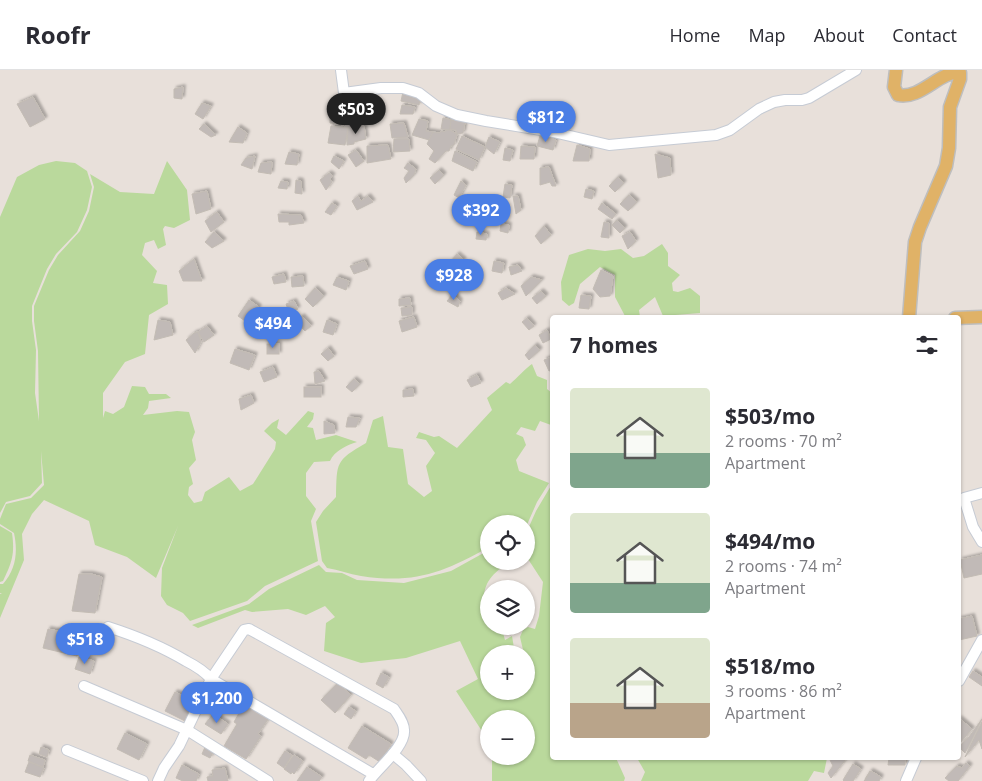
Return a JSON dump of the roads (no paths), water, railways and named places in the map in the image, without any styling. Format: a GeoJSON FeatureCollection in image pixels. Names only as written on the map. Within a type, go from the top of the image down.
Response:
{"type":"FeatureCollection","features":[{"type":"Feature","properties":{"kind":"main road"},"geometry":{"type":"LineString","coordinates":[[896,70],[894,87],[898,95],[904,96],[913,94],[946,71],[954,70],[960,74],[960,80],[950,107],[950,148],[946,166],[915,242],[909,315]]}},
{"type":"Feature","properties":{"kind":"main road"},"geometry":{"type":"LineString","coordinates":[[961,318],[982,317]]}},
{"type":"Feature","properties":{"kind":"street"},"geometry":{"type":"LineString","coordinates":[[341,70],[344,93],[381,88],[403,88],[419,93],[436,106],[457,115],[486,122],[553,132],[609,145],[698,137],[730,130],[759,109],[774,102],[809,98],[856,70]]}},
{"type":"Feature","properties":{"kind":"street"},"geometry":{"type":"LineString","coordinates":[[982,493],[964,498],[973,527],[982,542]]}},
{"type":"Feature","properties":{"kind":"street"},"geometry":{"type":"LineString","coordinates":[[108,626],[144,638],[206,672],[211,679],[371,778],[393,754],[401,743],[405,732],[401,718],[394,709],[249,629],[244,630],[240,634],[211,679],[179,746],[164,768],[158,781]]}},
{"type":"Feature","properties":{"kind":"street"},"geometry":{"type":"LineString","coordinates":[[961,677],[982,640]]}},
{"type":"Feature","properties":{"kind":"street"},"geometry":{"type":"LineString","coordinates":[[84,686],[186,730],[268,781]]}},
{"type":"Feature","properties":{"kind":"street"},"geometry":{"type":"LineString","coordinates":[[67,750],[143,781]]}},
{"type":"Feature","properties":{"kind":"street"},"geometry":{"type":"LineString","coordinates":[[393,754],[421,781]]}},
{"type":"Feature","properties":{"kind":"street"},"geometry":{"type":"LineString","coordinates":[[906,781],[915,760]]}}]}
